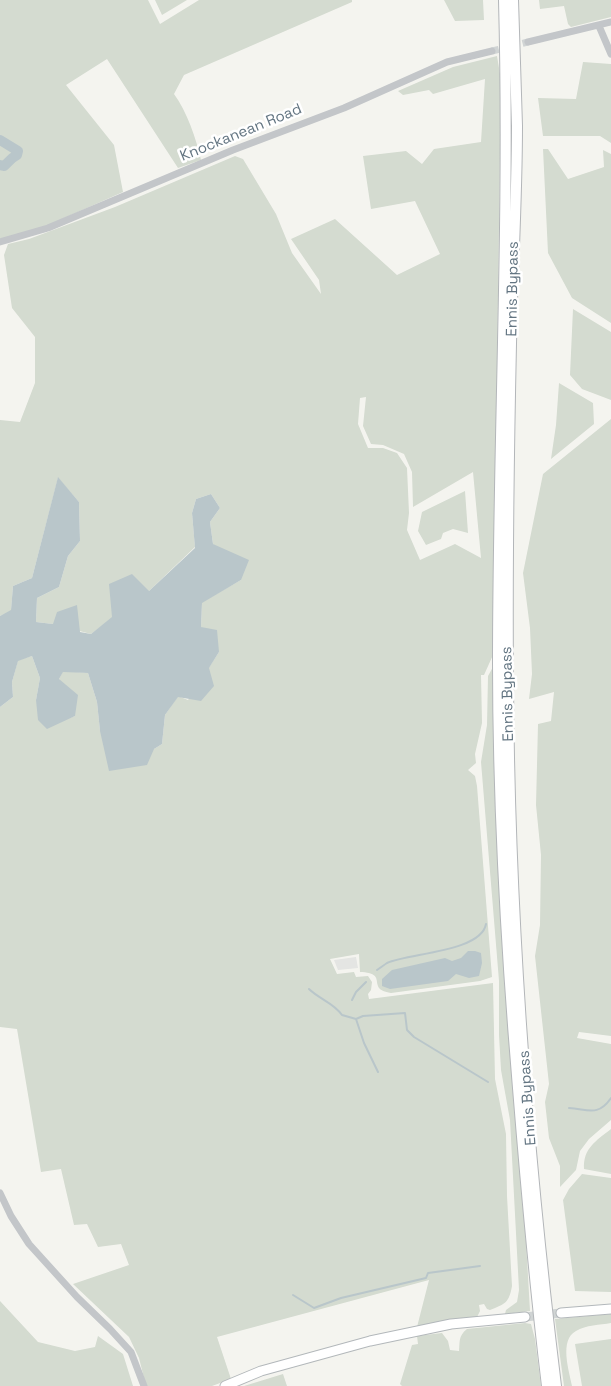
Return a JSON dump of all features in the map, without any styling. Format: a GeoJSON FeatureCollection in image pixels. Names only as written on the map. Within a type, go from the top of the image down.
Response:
{"type":"FeatureCollection","features":[{"type":"Feature","properties":{"kind":"highway","name":"Ennis Bypass"},"geometry":{"type":"LineString","coordinates":[[504,0],[506,115],[499,477],[498,657],[501,804],[504,898],[514,1050],[528,1211],[547,1386]]}},
{"type":"Feature","properties":{"kind":"highway","name":"Ennis Bypass"},"geometry":{"type":"LineString","coordinates":[[513,0],[517,126],[507,541],[510,814],[518,969],[529,1123],[543,1278],[556,1386]]}},
{"type":"Feature","properties":{"kind":"main road"},"geometry":{"type":"LineString","coordinates":[[562,1313],[611,1309]]}},
{"type":"Feature","properties":{"kind":"main road"},"geometry":{"type":"LineString","coordinates":[[225,1386],[261,1371],[370,1341],[451,1324],[525,1317]]}},
{"type":"Feature","properties":{"kind":"street"},"geometry":{"type":"LineString","coordinates":[[528,42],[611,22]]}},
{"type":"Feature","properties":{"kind":"street"},"geometry":{"type":"LineString","coordinates":[[599,26],[611,54]]}},
{"type":"Feature","properties":{"kind":"street","name":"Knockanean Road"},"geometry":{"type":"LineString","coordinates":[[0,242],[57,225],[233,150],[344,108],[447,62],[492,51]]}},
{"type":"Feature","properties":{"kind":"street"},"geometry":{"type":"LineString","coordinates":[[0,1193],[14,1223],[29,1244],[131,1352],[144,1386]]}},
{"type":"Feature","properties":{"kind":"shaded area"},"geometry":{"type":"Polygon","coordinates":[[[0,0],[148,0],[160,24],[199,0],[352,0],[352,2],[184,75],[174,94],[183,109],[197,143],[201,160],[178,168],[107,59],[66,85],[114,145],[123,192],[46,226],[0,239],[0,0]]]}},
{"type":"Feature","properties":{"kind":"shaded area"},"geometry":{"type":"Polygon","coordinates":[[[155,0],[187,0],[162,15],[155,0]]]}},
{"type":"Feature","properties":{"kind":"shaded area"},"geometry":{"type":"Polygon","coordinates":[[[444,0],[483,0],[484,20],[455,21],[444,0]]]}},
{"type":"Feature","properties":{"kind":"shaded area"},"geometry":{"type":"Polygon","coordinates":[[[539,0],[611,0],[611,17],[571,27],[568,24],[564,6],[540,9],[539,0]]]}},
{"type":"Feature","properties":{"kind":"shaded area"},"geometry":{"type":"Polygon","coordinates":[[[497,56],[501,80],[493,655],[484,675],[481,675],[482,723],[475,754],[476,763],[468,770],[475,776],[477,786],[492,977],[480,981],[391,993],[379,988],[374,975],[360,972],[359,954],[330,959],[337,974],[354,972],[356,977],[368,976],[372,982],[371,990],[368,994],[369,999],[493,983],[495,1079],[506,1134],[511,1292],[506,1302],[495,1308],[490,1310],[484,1304],[479,1305],[480,1311],[477,1317],[417,1327],[429,1280],[217,1337],[231,1379],[212,1386],[146,1386],[139,1358],[129,1337],[73,1284],[129,1265],[121,1244],[98,1247],[87,1224],[74,1225],[61,1169],[41,1172],[17,1029],[0,1027],[0,707],[13,697],[12,682],[18,660],[32,656],[40,678],[36,700],[64,720],[75,716],[59,679],[63,671],[88,673],[97,702],[100,731],[154,749],[162,744],[165,715],[178,696],[188,700],[219,652],[201,627],[202,602],[241,580],[213,544],[210,522],[220,508],[211,494],[196,499],[192,513],[195,547],[149,591],[91,634],[53,624],[36,622],[37,598],[59,587],[68,556],[80,541],[79,502],[58,478],[32,578],[13,586],[11,611],[0,616],[0,420],[20,422],[35,383],[35,337],[12,308],[4,255],[8,244],[29,239],[115,207],[235,156],[243,159],[276,214],[292,253],[321,294],[319,280],[291,239],[335,219],[397,275],[440,254],[415,201],[371,209],[363,156],[406,151],[422,164],[434,149],[481,142],[485,79],[433,94],[429,90],[403,95],[398,91],[453,67],[497,56]],[[366,397],[360,398],[358,424],[368,448],[383,448],[397,453],[407,468],[409,513],[407,530],[420,560],[455,544],[481,558],[473,472],[413,507],[412,472],[404,454],[383,445],[371,444],[363,426],[366,397]]]}},
{"type":"Feature","properties":{"kind":"shaded area"},"geometry":{"type":"Polygon","coordinates":[[[583,62],[611,64],[611,143],[600,136],[543,136],[538,98],[576,99],[583,62]]]}},
{"type":"Feature","properties":{"kind":"shaded area"},"geometry":{"type":"Polygon","coordinates":[[[543,149],[548,149],[568,179],[604,167],[603,150],[611,154],[611,323],[572,298],[548,253],[543,149]]]}},
{"type":"Feature","properties":{"kind":"shaded area"},"geometry":{"type":"Polygon","coordinates":[[[573,309],[611,332],[611,400],[582,389],[570,375],[573,309]]]}},
{"type":"Feature","properties":{"kind":"shaded area"},"geometry":{"type":"Polygon","coordinates":[[[559,383],[593,403],[594,424],[551,459],[556,425],[559,383]]]}},
{"type":"Feature","properties":{"kind":"shaded area"},"geometry":{"type":"Polygon","coordinates":[[[611,419],[611,1036],[579,1032],[577,1038],[611,1044],[611,1120],[589,1139],[580,1151],[576,1170],[560,1187],[560,1166],[549,1138],[545,1102],[549,1084],[535,956],[540,925],[541,855],[536,805],[538,724],[551,721],[554,692],[529,699],[532,674],[530,628],[523,573],[543,474],[611,419]]]}},
{"type":"Feature","properties":{"kind":"shaded area"},"geometry":{"type":"Polygon","coordinates":[[[58,477],[79,502],[80,541],[68,556],[59,587],[37,598],[36,622],[53,624],[57,612],[77,605],[80,632],[91,634],[112,617],[109,584],[132,574],[149,591],[195,548],[192,513],[196,499],[211,494],[220,508],[210,522],[213,544],[249,560],[241,580],[202,603],[201,627],[217,630],[219,652],[209,668],[214,686],[201,701],[178,697],[165,715],[162,744],[154,749],[147,765],[109,771],[100,731],[97,702],[88,673],[63,672],[59,679],[78,695],[75,716],[47,729],[38,720],[36,700],[40,678],[32,656],[18,661],[12,682],[13,697],[0,707],[0,616],[11,610],[13,586],[32,578],[58,477]]]}},
{"type":"Feature","properties":{"kind":"shaded area"},"geometry":{"type":"Polygon","coordinates":[[[465,491],[468,533],[453,529],[443,533],[441,539],[426,545],[418,531],[422,512],[465,491]]]}},
{"type":"Feature","properties":{"kind":"shaded area"},"geometry":{"type":"Polygon","coordinates":[[[493,667],[530,1311],[505,1314],[506,1310],[517,1302],[519,1290],[510,1120],[501,1070],[499,981],[481,762],[487,725],[488,676],[493,667]]]}},
{"type":"Feature","properties":{"kind":"shaded area"},"geometry":{"type":"Polygon","coordinates":[[[468,951],[481,953],[482,963],[479,976],[469,978],[456,974],[448,981],[390,989],[382,986],[382,979],[392,970],[445,958],[452,961],[461,958],[468,951]]]}},
{"type":"Feature","properties":{"kind":"shaded area"},"geometry":{"type":"Polygon","coordinates":[[[356,957],[358,968],[338,970],[334,960],[356,957]]]}},
{"type":"Feature","properties":{"kind":"shaded area"},"geometry":{"type":"Polygon","coordinates":[[[611,1129],[611,1174],[584,1169],[588,1150],[611,1129]]]}},
{"type":"Feature","properties":{"kind":"shaded area"},"geometry":{"type":"Polygon","coordinates":[[[582,1174],[611,1178],[611,1292],[575,1291],[563,1200],[569,1189],[582,1174]]]}},
{"type":"Feature","properties":{"kind":"shaded area"},"geometry":{"type":"Polygon","coordinates":[[[0,1301],[38,1342],[75,1351],[95,1347],[98,1336],[123,1354],[133,1386],[0,1386],[0,1301]]]}},
{"type":"Feature","properties":{"kind":"shaded area"},"geometry":{"type":"Polygon","coordinates":[[[611,1314],[611,1323],[593,1325],[576,1331],[571,1335],[566,1348],[566,1356],[572,1386],[564,1386],[555,1319],[611,1314]]]}},
{"type":"Feature","properties":{"kind":"shaded area"},"geometry":{"type":"Polygon","coordinates":[[[531,1324],[535,1339],[541,1386],[402,1386],[400,1384],[412,1345],[418,1344],[417,1336],[442,1333],[448,1341],[450,1350],[459,1351],[461,1337],[467,1329],[531,1324]]]}},
{"type":"Feature","properties":{"kind":"shaded area"},"geometry":{"type":"Polygon","coordinates":[[[611,1339],[611,1386],[582,1386],[575,1344],[611,1339]]]}},
{"type":"Feature","properties":{"kind":"shaded area"},"geometry":{"type":"Polygon","coordinates":[[[283,1374],[287,1386],[244,1386],[283,1374]]]}},
{"type":"Feature","properties":{"kind":"waterway"},"geometry":{"type":"LineString","coordinates":[[0,140],[18,151],[17,155],[4,166],[0,165]]}},
{"type":"Feature","properties":{"kind":"waterway"},"geometry":{"type":"LineString","coordinates":[[377,970],[387,963],[472,941],[481,933],[486,924]]}},
{"type":"Feature","properties":{"kind":"waterway"},"geometry":{"type":"LineString","coordinates":[[352,1000],[356,992],[366,982]]}},
{"type":"Feature","properties":{"kind":"waterway"},"geometry":{"type":"LineString","coordinates":[[309,989],[335,1007],[342,1015],[356,1019],[363,1016],[405,1013],[407,1030],[414,1037],[488,1082]]}},
{"type":"Feature","properties":{"kind":"waterway"},"geometry":{"type":"LineString","coordinates":[[356,1019],[364,1043],[378,1072]]}},
{"type":"Feature","properties":{"kind":"waterway"},"geometry":{"type":"LineString","coordinates":[[569,1108],[597,1110],[602,1108],[611,1098]]}},
{"type":"Feature","properties":{"kind":"waterway"},"geometry":{"type":"LineString","coordinates":[[293,1295],[314,1308],[341,1298],[426,1278],[428,1273],[480,1266]]}},
{"type":"Feature","properties":{"kind":"tunnel"},"geometry":{"type":"LineString","coordinates":[[492,51],[528,42]]}},
{"type":"Feature","properties":{"kind":"tunnel"},"geometry":{"type":"LineString","coordinates":[[525,1317],[561,1313]]}}]}
